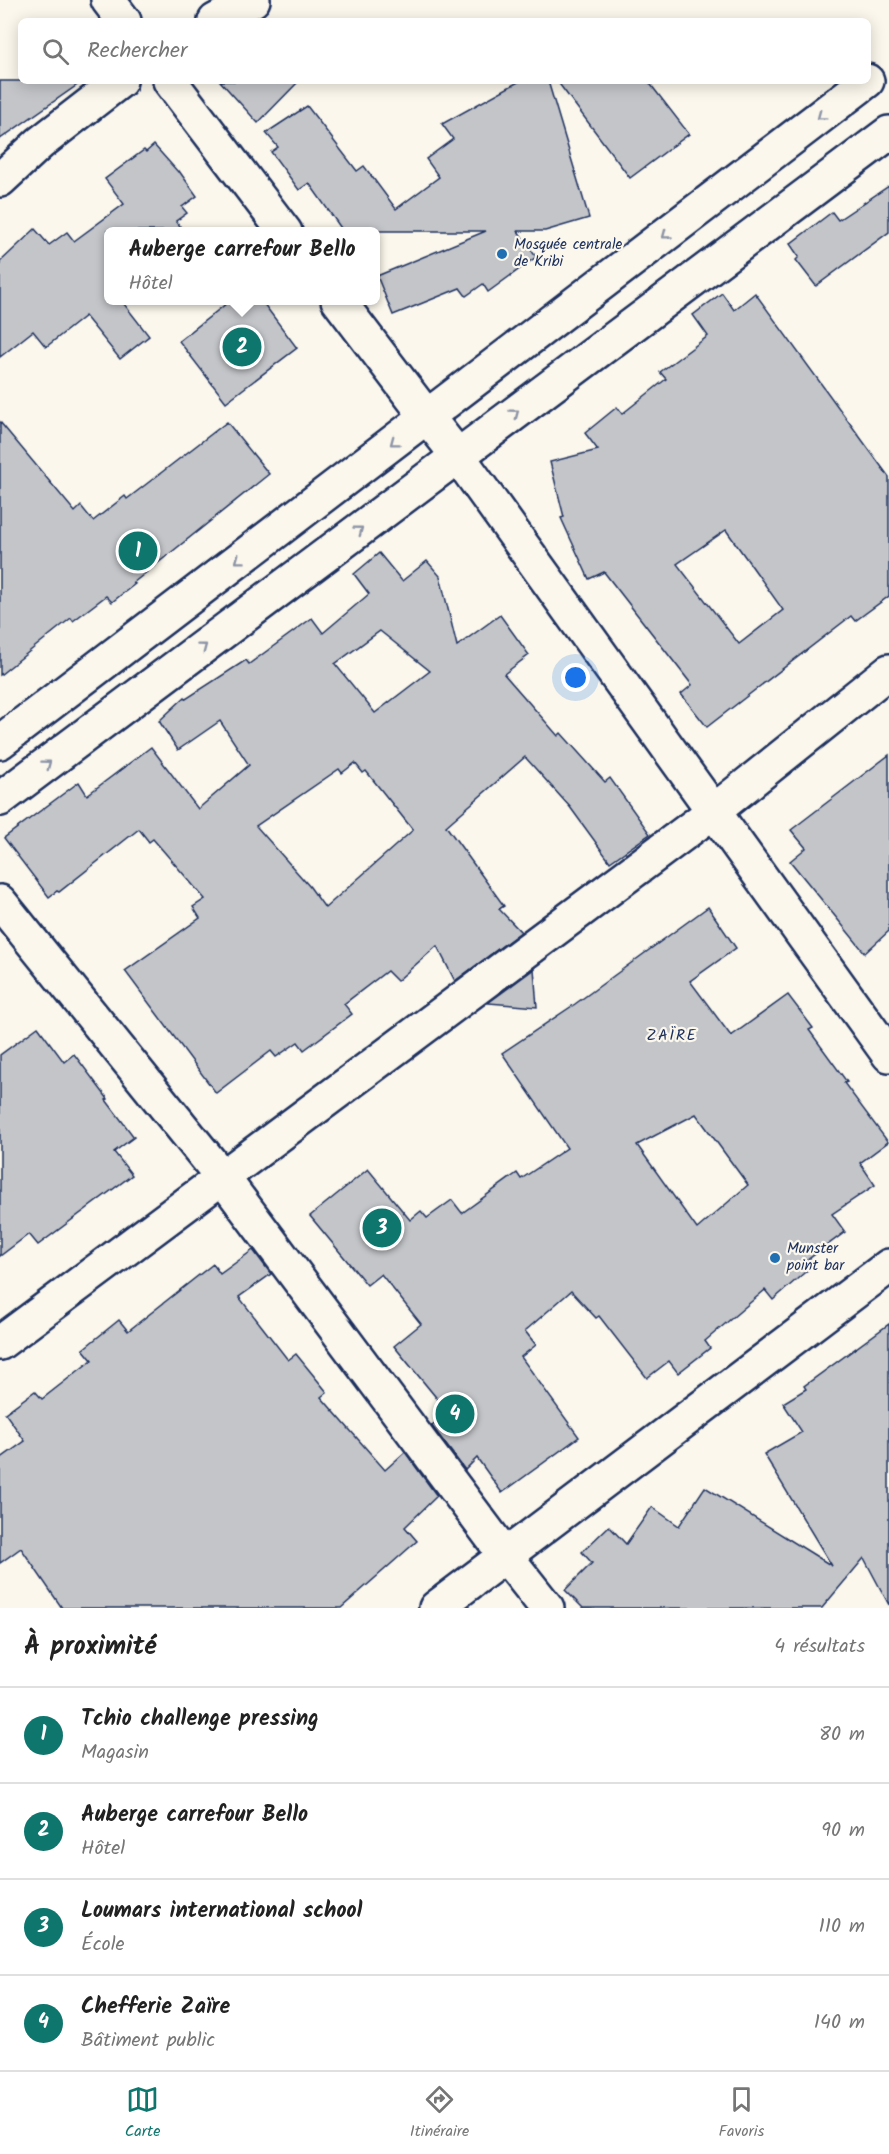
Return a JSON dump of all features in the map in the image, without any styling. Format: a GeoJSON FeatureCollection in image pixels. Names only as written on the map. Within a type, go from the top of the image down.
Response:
{"type":"FeatureCollection","features":[{"type":"Feature","properties":{"kind":"street"},"geometry":{"type":"LineString","coordinates":[[108,0],[122,18]]}},
{"type":"Feature","properties":{"kind":"street"},"geometry":{"type":"LineString","coordinates":[[220,18],[253,0]]}},
{"type":"Feature","properties":{"kind":"street"},"geometry":{"type":"LineString","coordinates":[[871,79],[889,64]]}},
{"type":"Feature","properties":{"kind":"street"},"geometry":{"type":"LineString","coordinates":[[0,180],[40,143],[116,84]]}},
{"type":"Feature","properties":{"kind":"street"},"geometry":{"type":"LineString","coordinates":[[172,84],[282,227]]}},
{"type":"Feature","properties":{"kind":"street"},"geometry":{"type":"LineString","coordinates":[[0,742],[864,84]]}},
{"type":"Feature","properties":{"kind":"street"},"geometry":{"type":"LineString","coordinates":[[0,799],[889,134]]}},
{"type":"Feature","properties":{"kind":"street"},"geometry":{"type":"LineString","coordinates":[[342,305],[458,456],[889,1055]]}},
{"type":"Feature","properties":{"kind":"street"},"geometry":{"type":"LineString","coordinates":[[0,1343],[714,811],[889,671]]}},
{"type":"Feature","properties":{"kind":"street"},"geometry":{"type":"LineString","coordinates":[[0,902],[223,1178],[547,1608]]}},
{"type":"Feature","properties":{"kind":"street"},"geometry":{"type":"LineString","coordinates":[[436,1608],[889,1266]]}},
{"type":"Feature","properties":{"kind":"building"},"geometry":{"type":"Polygon","coordinates":[[[0,81],[18,81],[18,84],[79,84],[0,139],[0,81]]]}},
{"type":"Feature","properties":{"kind":"building"},"geometry":{"type":"Polygon","coordinates":[[[223,84],[296,84],[258,123],[223,84]]]}},
{"type":"Feature","properties":{"kind":"building"},"geometry":{"type":"Polygon","coordinates":[[[515,84],[549,84],[589,218],[545,231],[518,231],[536,257],[488,292],[483,284],[466,296],[460,288],[393,315],[380,283],[380,275],[486,231],[380,231],[380,227],[340,227],[309,183],[299,190],[271,152],[278,147],[266,133],[307,106],[357,171],[364,166],[396,209],[439,177],[426,159],[453,139],[442,124],[515,84]]]}},
{"type":"Feature","properties":{"kind":"building"},"geometry":{"type":"Polygon","coordinates":[[[559,84],[650,84],[689,134],[630,178],[559,84]]]}},
{"type":"Feature","properties":{"kind":"building"},"geometry":{"type":"Polygon","coordinates":[[[154,145],[179,171],[197,196],[182,207],[187,213],[176,221],[181,227],[104,227],[104,305],[125,305],[149,336],[120,359],[85,316],[46,347],[33,331],[0,357],[0,262],[35,229],[49,245],[67,232],[74,241],[124,204],[105,179],[144,150],[146,152],[154,145]]]}},
{"type":"Feature","properties":{"kind":"building"},"geometry":{"type":"Polygon","coordinates":[[[889,186],[889,232],[816,286],[796,260],[799,257],[790,244],[832,212],[838,220],[889,186]]]}},
{"type":"Feature","properties":{"kind":"building"},"geometry":{"type":"Polygon","coordinates":[[[722,293],[734,310],[755,293],[889,477],[889,596],[855,621],[851,616],[707,727],[681,694],[692,685],[604,572],[589,579],[561,518],[564,517],[550,462],[598,450],[585,433],[617,407],[622,414],[666,379],[660,372],[708,336],[693,315],[722,293]],[[726,530],[677,564],[739,644],[783,610],[726,530]]]}},
{"type":"Feature","properties":{"kind":"building"},"geometry":{"type":"Polygon","coordinates":[[[225,305],[265,305],[297,348],[226,402],[179,341],[225,305]]]}},
{"type":"Feature","properties":{"kind":"building"},"geometry":{"type":"Polygon","coordinates":[[[0,422],[75,512],[81,506],[93,521],[125,496],[127,499],[227,422],[269,474],[112,602],[106,596],[73,621],[71,618],[0,675],[0,422]]]}},
{"type":"Feature","properties":{"kind":"building"},"geometry":{"type":"Polygon","coordinates":[[[379,553],[402,581],[427,561],[440,576],[457,646],[500,615],[529,655],[504,674],[558,736],[561,733],[605,782],[610,778],[650,834],[610,862],[570,807],[525,757],[446,826],[504,906],[499,909],[521,932],[455,981],[437,946],[397,981],[387,971],[344,1004],[352,1014],[304,1050],[298,1042],[276,1057],[271,1051],[216,1093],[125,971],[200,918],[193,907],[205,899],[153,839],[149,842],[139,829],[59,892],[49,897],[4,838],[79,782],[87,795],[151,747],[198,809],[249,765],[220,721],[178,750],[159,721],[185,697],[186,699],[246,660],[249,664],[312,618],[323,633],[369,594],[354,574],[379,553]],[[380,631],[335,664],[375,713],[430,671],[380,631]],[[355,763],[342,773],[339,769],[256,826],[310,887],[325,908],[413,830],[366,771],[363,773],[355,763]]]}},
{"type":"Feature","properties":{"kind":"building"},"geometry":{"type":"Polygon","coordinates":[[[889,755],[889,931],[865,953],[790,861],[806,848],[791,830],[889,755]]]}},
{"type":"Feature","properties":{"kind":"building"},"geometry":{"type":"Polygon","coordinates":[[[708,907],[736,948],[690,981],[731,1036],[788,995],[813,1028],[809,1030],[847,1082],[844,1083],[888,1142],[860,1163],[875,1185],[832,1214],[845,1232],[806,1261],[811,1267],[773,1300],[765,1290],[705,1341],[710,1348],[678,1373],[669,1361],[647,1378],[599,1316],[596,1318],[571,1291],[525,1331],[536,1345],[521,1357],[579,1437],[502,1493],[477,1458],[465,1470],[432,1426],[448,1412],[394,1346],[421,1324],[381,1274],[367,1285],[310,1216],[368,1169],[410,1220],[421,1211],[427,1218],[452,1200],[462,1213],[517,1173],[521,1179],[567,1148],[502,1053],[575,1004],[708,907]],[[696,1114],[637,1145],[697,1229],[748,1185],[696,1114]]]}},
{"type":"Feature","properties":{"kind":"building"},"geometry":{"type":"Polygon","coordinates":[[[534,969],[537,1007],[488,1003],[534,969]]]}},
{"type":"Feature","properties":{"kind":"building"},"geometry":{"type":"Polygon","coordinates":[[[38,1027],[64,1062],[74,1054],[134,1137],[114,1152],[132,1175],[38,1245],[29,1234],[0,1256],[0,1055],[38,1027]]]}},
{"type":"Feature","properties":{"kind":"building"},"geometry":{"type":"Polygon","coordinates":[[[253,1250],[271,1274],[239,1297],[288,1360],[296,1354],[327,1392],[321,1397],[385,1470],[405,1452],[437,1496],[405,1527],[417,1541],[341,1608],[62,1608],[21,1548],[0,1563],[0,1459],[25,1441],[5,1413],[35,1391],[42,1399],[92,1360],[83,1349],[119,1320],[128,1331],[213,1264],[220,1274],[253,1250]]]}},
{"type":"Feature","properties":{"kind":"building"},"geometry":{"type":"Polygon","coordinates":[[[889,1324],[889,1605],[864,1558],[822,1608],[583,1608],[565,1590],[592,1563],[582,1552],[609,1526],[626,1544],[652,1507],[679,1526],[705,1487],[832,1566],[764,1454],[802,1432],[783,1403],[806,1389],[804,1386],[889,1324]]]}},
{"type":"Feature","properties":{"kind":"place","name":"Mosquée centrale de Kribi"},"geometry":{"type":"Point","coordinates":[502,254]}},
{"type":"Feature","properties":{"kind":"place","name":"Auberge carrefour Bello"},"geometry":{"type":"Point","coordinates":[242,347]}},
{"type":"Feature","properties":{"kind":"place","name":"Tchio challenge pressing"},"geometry":{"type":"Point","coordinates":[138,551]}},
{"type":"Feature","properties":{"kind":"place","name":"Loumars international school"},"geometry":{"type":"Point","coordinates":[382,1228]}},
{"type":"Feature","properties":{"kind":"place","name":"Munster point bar"},"geometry":{"type":"Point","coordinates":[775,1258]}},
{"type":"Feature","properties":{"kind":"place","name":"Chefferie Zaïre"},"geometry":{"type":"Point","coordinates":[455,1414]}},
{"type":"Feature","properties":{"kind":"district","name":"ZAÏRE"},"geometry":{"type":"Point","coordinates":[672,1035]}}]}
